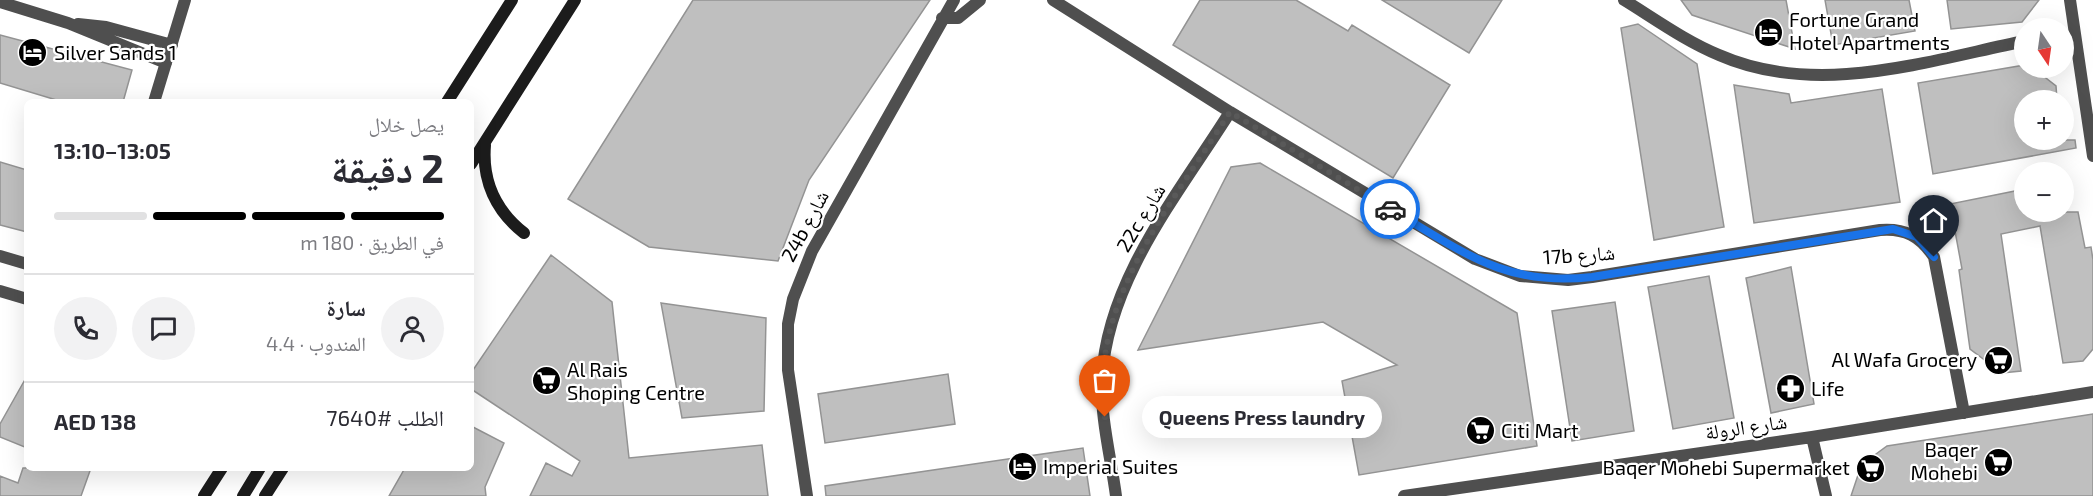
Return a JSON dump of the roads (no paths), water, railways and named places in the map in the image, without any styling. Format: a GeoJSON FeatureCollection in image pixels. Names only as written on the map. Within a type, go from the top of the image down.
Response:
{"type":"FeatureCollection","features":[{"type":"Feature","properties":{"kind":"main road"},"geometry":{"type":"LineString","coordinates":[[449,99],[512,0]]}},
{"type":"Feature","properties":{"kind":"main road"},"geometry":{"type":"LineString","coordinates":[[474,159],[576,0]]}},
{"type":"Feature","properties":{"kind":"main road"},"geometry":{"type":"LineString","coordinates":[[485,141],[484,159],[493,195],[502,212],[524,233]]}},
{"type":"Feature","properties":{"kind":"main road"},"geometry":{"type":"LineString","coordinates":[[204,496],[220,471]]}},
{"type":"Feature","properties":{"kind":"main road"},"geometry":{"type":"LineString","coordinates":[[243,496],[258,471]]}},
{"type":"Feature","properties":{"kind":"main road"},"geometry":{"type":"LineString","coordinates":[[265,496],[281,471]]}},
{"type":"Feature","properties":{"kind":"street"},"geometry":{"type":"LineString","coordinates":[[155,99],[185,0]]}},
{"type":"Feature","properties":{"kind":"street","name":"24b شارع"},"geometry":{"type":"LineString","coordinates":[[807,496],[788,370],[788,324],[793,299],[812,251],[954,0]]}},
{"type":"Feature","properties":{"kind":"street"},"geometry":{"type":"LineString","coordinates":[[942,18],[958,18],[980,0]]}},
{"type":"Feature","properties":{"kind":"street"},"geometry":{"type":"LineString","coordinates":[[1624,0],[1719,56],[1756,68],[1793,75],[1832,76],[1870,71],[2014,43]]}},
{"type":"Feature","properties":{"kind":"street"},"geometry":{"type":"LineString","coordinates":[[2069,18],[2070,0]]}},
{"type":"Feature","properties":{"kind":"street","name":"17b شارع"},"geometry":{"type":"LineString","coordinates":[[1053,1],[1230,112],[1475,259],[1520,276],[1568,280],[1880,230],[1905,231],[1917,237],[1934,257],[1964,413]]}},
{"type":"Feature","properties":{"kind":"street"},"geometry":{"type":"LineString","coordinates":[[0,2],[68,23],[166,63]]}},
{"type":"Feature","properties":{"kind":"street"},"geometry":{"type":"LineString","coordinates":[[68,23],[106,27],[172,45]]}},
{"type":"Feature","properties":{"kind":"street"},"geometry":{"type":"LineString","coordinates":[[2074,59],[2093,156]]}},
{"type":"Feature","properties":{"kind":"street","name":"22c شارع"},"geometry":{"type":"LineString","coordinates":[[1116,496],[1102,398],[1103,360],[1111,323],[1124,287],[1141,253],[1230,112]]}},
{"type":"Feature","properties":{"kind":"street"},"geometry":{"type":"LineString","coordinates":[[0,256],[24,263]]}},
{"type":"Feature","properties":{"kind":"street"},"geometry":{"type":"LineString","coordinates":[[0,291],[24,297]]}},
{"type":"Feature","properties":{"kind":"street","name":"شارع الرولة"},"geometry":{"type":"LineString","coordinates":[[1404,496],[1812,437],[2093,392]]}},
{"type":"Feature","properties":{"kind":"street"},"geometry":{"type":"LineString","coordinates":[[1812,437],[1826,496]]}},
{"type":"Feature","properties":{"kind":"place","name":"Fortune Grand Hotel Apartments"},"geometry":{"type":"Point","coordinates":[1768,32]}},
{"type":"Feature","properties":{"kind":"place","name":"Silver Sands 1"},"geometry":{"type":"Point","coordinates":[33,53]}},
{"type":"Feature","properties":{"kind":"place","name":"Al Wafa Grocery"},"geometry":{"type":"Point","coordinates":[1998,360]}},
{"type":"Feature","properties":{"kind":"place","name":"Al Rais Shoping Centre"},"geometry":{"type":"Point","coordinates":[546,381]}},
{"type":"Feature","properties":{"kind":"place","name":"Life"},"geometry":{"type":"Point","coordinates":[1790,389]}},
{"type":"Feature","properties":{"kind":"place","name":"Queens Press laundry"},"geometry":{"type":"Point","coordinates":[1105,417]}},
{"type":"Feature","properties":{"kind":"place","name":"Citi Mart"},"geometry":{"type":"Point","coordinates":[1480,431]}},
{"type":"Feature","properties":{"kind":"place","name":"Baqer Mohebi"},"geometry":{"type":"Point","coordinates":[1999,462]}},
{"type":"Feature","properties":{"kind":"place","name":"Imperial Suites"},"geometry":{"type":"Point","coordinates":[1022,467]}},
{"type":"Feature","properties":{"kind":"place","name":"Baqer Mohebi Supermarket"},"geometry":{"type":"Point","coordinates":[1871,468]}}]}
